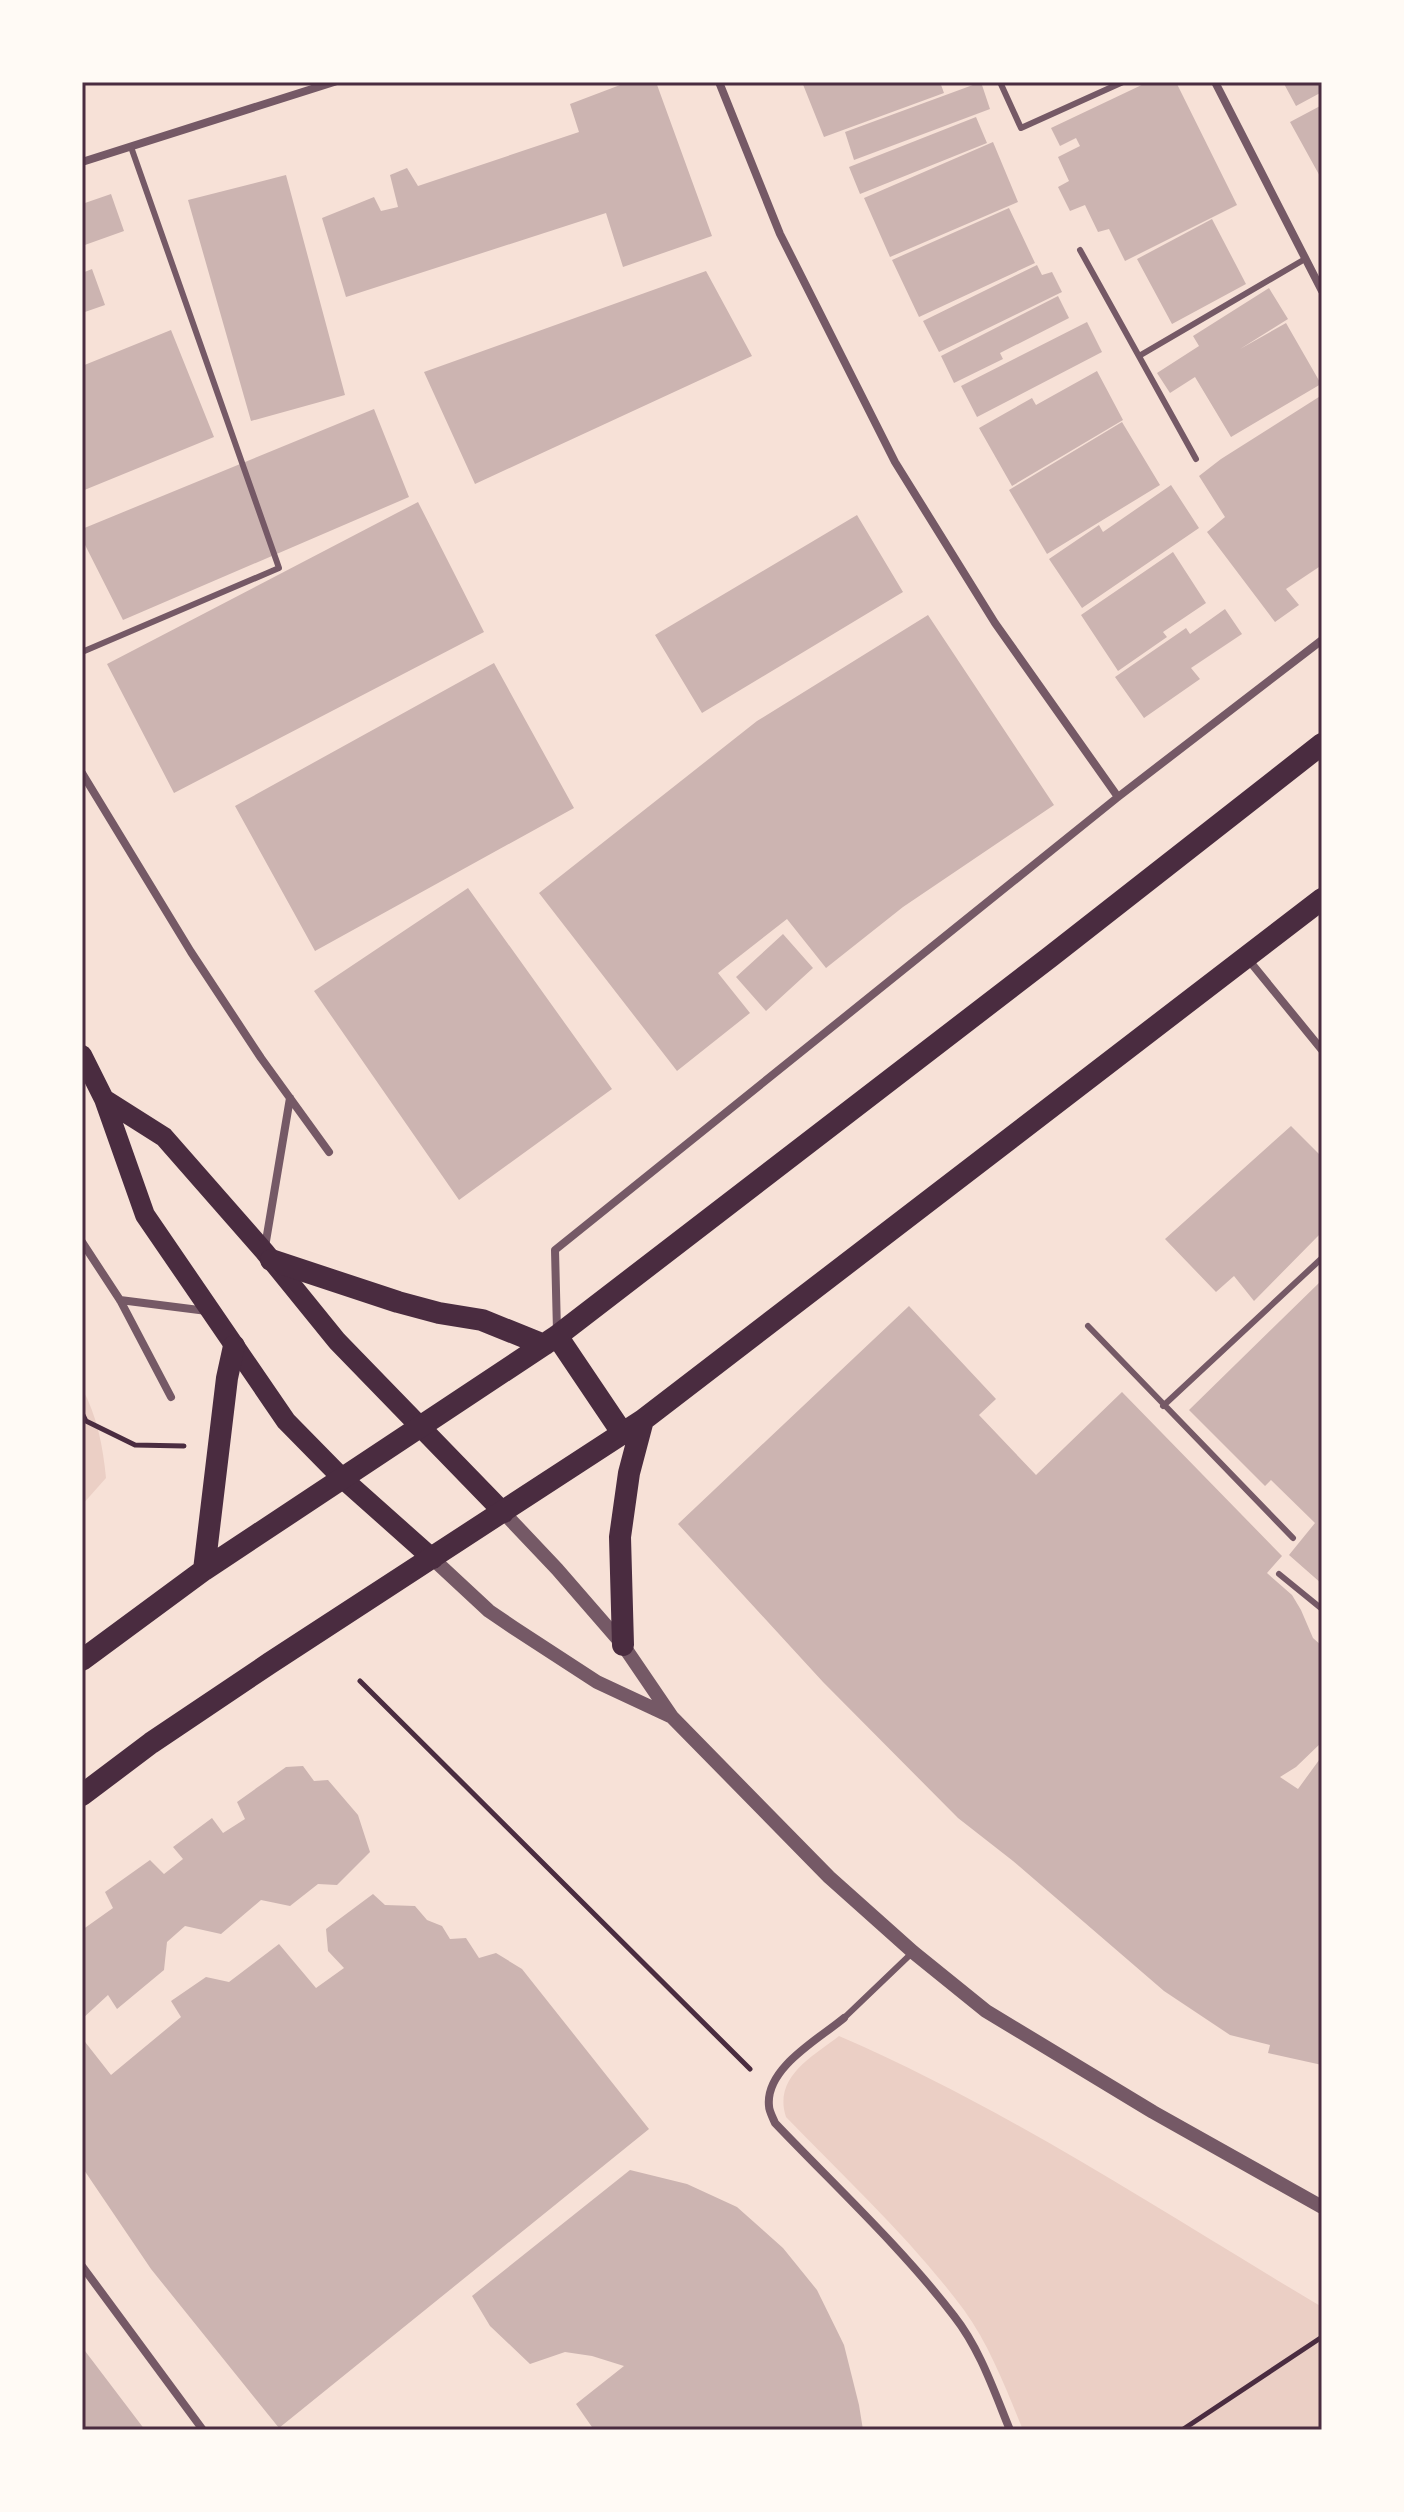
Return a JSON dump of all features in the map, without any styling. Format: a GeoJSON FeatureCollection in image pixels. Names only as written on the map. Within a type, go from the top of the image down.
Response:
{"type":"FeatureCollection","features":[{"type":"Feature","properties":{"kind":"highway"},"geometry":{"type":"LineString","coordinates":[[82,1660],[204,1570],[550,1340],[1322,744]]}},
{"type":"Feature","properties":{"kind":"highway"},"geometry":{"type":"LineString","coordinates":[[82,1795],[151,1743],[270,1663],[643,1420],[1322,899]]}},
{"type":"Feature","properties":{"kind":"highway"},"geometry":{"type":"LineString","coordinates":[[268,1256],[398,1302],[482,1320],[550,1340],[623,1434]]}},
{"type":"Feature","properties":{"kind":"highway"},"geometry":{"type":"LineString","coordinates":[[204,1570],[225,1392],[234,1346]]}},
{"type":"Feature","properties":{"kind":"highway"},"geometry":{"type":"LineString","coordinates":[[623,1645],[620,1537],[629,1473],[643,1420]]}},
{"type":"Feature","properties":{"kind":"main road"},"geometry":{"type":"LineString","coordinates":[[82,1055],[104,1099],[145,1215],[286,1421],[342,1478],[433,1559]]}},
{"type":"Feature","properties":{"kind":"main road"},"geometry":{"type":"LineString","coordinates":[[104,1099],[164,1137],[337,1341],[504,1513]]}},
{"type":"Feature","properties":{"kind":"street"},"geometry":{"type":"LineString","coordinates":[[82,162],[334,82]]}},
{"type":"Feature","properties":{"kind":"street"},"geometry":{"type":"LineString","coordinates":[[719,82],[780,234],[895,462],[995,623],[1118,797]]}},
{"type":"Feature","properties":{"kind":"street"},"geometry":{"type":"LineString","coordinates":[[1215,82],[1322,291]]}},
{"type":"Feature","properties":{"kind":"street"},"geometry":{"type":"LineString","coordinates":[[550,1340],[555,1250],[1118,797],[1322,640]]}},
{"type":"Feature","properties":{"kind":"street"},"geometry":{"type":"LineString","coordinates":[[82,773],[191,952],[261,1058],[329,1152]]}},
{"type":"Feature","properties":{"kind":"street"},"geometry":{"type":"LineString","coordinates":[[1247,957],[1322,1050]]}},
{"type":"Feature","properties":{"kind":"street"},"geometry":{"type":"LineString","coordinates":[[268,1256],[290,1098]]}},
{"type":"Feature","properties":{"kind":"street"},"geometry":{"type":"LineString","coordinates":[[82,1242],[120,1300],[171,1397]]}},
{"type":"Feature","properties":{"kind":"street"},"geometry":{"type":"LineString","coordinates":[[120,1300],[211,1311]]}},
{"type":"Feature","properties":{"kind":"street"},"geometry":{"type":"LineString","coordinates":[[504,1513],[623,1645],[672,1717],[829,1877],[913,1952],[986,2011],[1153,2112],[1322,2207]]}},
{"type":"Feature","properties":{"kind":"street"},"geometry":{"type":"LineString","coordinates":[[433,1559],[489,1611],[514,1628],[597,1682],[672,1717]]}},
{"type":"Feature","properties":{"kind":"street"},"geometry":{"type":"LineString","coordinates":[[844,2018],[783,2069],[770,2090],[769,2107],[775,2123],[898,2252],[955,2317],[984,2367],[1010,2430]]}},
{"type":"Feature","properties":{"kind":"street"},"geometry":{"type":"LineString","coordinates":[[82,2266],[203,2430]]}},
{"type":"Feature","properties":{"kind":"lane"},"geometry":{"type":"LineString","coordinates":[[1000,82],[1021,128],[1123,82]]}},
{"type":"Feature","properties":{"kind":"lane"},"geometry":{"type":"LineString","coordinates":[[82,652],[279,568],[131,147]]}},
{"type":"Feature","properties":{"kind":"lane"},"geometry":{"type":"LineString","coordinates":[[1080,250],[1196,459]]}},
{"type":"Feature","properties":{"kind":"lane"},"geometry":{"type":"LineString","coordinates":[[1139,356],[1305,259]]}},
{"type":"Feature","properties":{"kind":"lane"},"geometry":{"type":"LineString","coordinates":[[1163,1406],[1322,1258]]}},
{"type":"Feature","properties":{"kind":"lane"},"geometry":{"type":"LineString","coordinates":[[1088,1326],[1293,1538]]}},
{"type":"Feature","properties":{"kind":"lane"},"geometry":{"type":"LineString","coordinates":[[1279,1574],[1322,1609]]}},
{"type":"Feature","properties":{"kind":"lane"},"geometry":{"type":"LineString","coordinates":[[844,2018],[913,1952]]}},
{"type":"Feature","properties":{"kind":"path"},"geometry":{"type":"LineString","coordinates":[[82,1413],[84,1421],[135,1445],[184,1446]]}},
{"type":"Feature","properties":{"kind":"path"},"geometry":{"type":"LineString","coordinates":[[360,1681],[770,2090]]}},
{"type":"Feature","properties":{"kind":"path"},"geometry":{"type":"LineString","coordinates":[[1182,2430],[1322,2337]]}},
{"type":"Feature","properties":{"kind":"shaded area"},"geometry":{"type":"Polygon","coordinates":[[[82,1388],[92,1409],[106,1478],[82,1505],[82,1388]]]}},
{"type":"Feature","properties":{"kind":"shaded area"},"geometry":{"type":"Polygon","coordinates":[[[839,2036],[964,2096],[1024,2129],[1322,2307],[1322,2430],[1023,2430],[990,2353],[964,2310],[901,2235],[786,2117],[783,2103],[790,2079],[807,2060],[839,2036]]]}},
{"type":"Feature","properties":{"kind":"building"},"geometry":{"type":"Polygon","coordinates":[[[628,82],[656,82],[712,236],[623,267],[606,213],[346,297],[322,218],[374,197],[381,211],[398,207],[390,175],[407,168],[418,186],[579,132],[570,104],[628,82]]]}},
{"type":"Feature","properties":{"kind":"building"},"geometry":{"type":"Polygon","coordinates":[[[802,82],[940,82],[944,93],[824,137],[802,82]]]}},
{"type":"Feature","properties":{"kind":"building"},"geometry":{"type":"Polygon","coordinates":[[[981,82],[990,109],[854,160],[845,132],[981,82]]]}},
{"type":"Feature","properties":{"kind":"building"},"geometry":{"type":"Polygon","coordinates":[[[1148,82],[1176,82],[1237,205],[1125,261],[1109,229],[1098,232],[1085,205],[1070,211],[1058,187],[1069,181],[1058,157],[1080,146],[1076,138],[1060,146],[1051,128],[1148,82]]]}},
{"type":"Feature","properties":{"kind":"building"},"geometry":{"type":"Polygon","coordinates":[[[1283,82],[1322,82],[1322,92],[1296,106],[1283,82]]]}},
{"type":"Feature","properties":{"kind":"building"},"geometry":{"type":"Polygon","coordinates":[[[1322,105],[1322,180],[1290,122],[1322,105]]]}},
{"type":"Feature","properties":{"kind":"building"},"geometry":{"type":"Polygon","coordinates":[[[976,117],[987,143],[860,194],[849,167],[976,117]]]}},
{"type":"Feature","properties":{"kind":"building"},"geometry":{"type":"Polygon","coordinates":[[[993,142],[1018,202],[890,257],[864,198],[993,142]]]}},
{"type":"Feature","properties":{"kind":"building"},"geometry":{"type":"Polygon","coordinates":[[[286,175],[345,395],[251,421],[188,200],[286,175]]]}},
{"type":"Feature","properties":{"kind":"building"},"geometry":{"type":"Polygon","coordinates":[[[111,194],[124,231],[82,246],[82,204],[111,194]]]}},
{"type":"Feature","properties":{"kind":"building"},"geometry":{"type":"Polygon","coordinates":[[[1009,208],[1035,263],[919,317],[892,260],[1009,208]]]}},
{"type":"Feature","properties":{"kind":"building"},"geometry":{"type":"Polygon","coordinates":[[[1212,219],[1246,284],[1172,324],[1137,259],[1212,219]]]}},
{"type":"Feature","properties":{"kind":"building"},"geometry":{"type":"Polygon","coordinates":[[[1037,265],[1042,275],[1052,272],[1062,292],[939,352],[923,321],[1037,265]]]}},
{"type":"Feature","properties":{"kind":"building"},"geometry":{"type":"Polygon","coordinates":[[[92,269],[105,305],[82,313],[82,273],[92,269]]]}},
{"type":"Feature","properties":{"kind":"building"},"geometry":{"type":"Polygon","coordinates":[[[706,271],[752,356],[475,484],[424,372],[706,271]]]}},
{"type":"Feature","properties":{"kind":"building"},"geometry":{"type":"Polygon","coordinates":[[[1269,288],[1288,319],[1240,349],[1286,323],[1321,384],[1231,437],[1195,377],[1170,393],[1157,373],[1199,346],[1193,336],[1269,288]]]}},
{"type":"Feature","properties":{"kind":"building"},"geometry":{"type":"Polygon","coordinates":[[[1058,296],[1069,318],[1000,353],[1003,359],[954,383],[941,356],[1058,296]]]}},
{"type":"Feature","properties":{"kind":"building"},"geometry":{"type":"Polygon","coordinates":[[[1087,322],[1102,352],[977,417],[961,386],[1087,322]]]}},
{"type":"Feature","properties":{"kind":"building"},"geometry":{"type":"Polygon","coordinates":[[[171,330],[214,437],[82,491],[82,366],[171,330]]]}},
{"type":"Feature","properties":{"kind":"building"},"geometry":{"type":"Polygon","coordinates":[[[1097,371],[1123,420],[1012,486],[979,428],[1032,398],[1036,405],[1097,371]]]}},
{"type":"Feature","properties":{"kind":"building"},"geometry":{"type":"Polygon","coordinates":[[[1322,395],[1322,565],[1286,589],[1299,605],[1275,622],[1207,532],[1225,517],[1199,476],[1322,395]]]}},
{"type":"Feature","properties":{"kind":"building"},"geometry":{"type":"Polygon","coordinates":[[[374,409],[409,497],[123,620],[82,539],[82,529],[374,409]]]}},
{"type":"Feature","properties":{"kind":"building"},"geometry":{"type":"Polygon","coordinates":[[[1122,422],[1160,485],[1047,554],[1009,490],[1122,422]]]}},
{"type":"Feature","properties":{"kind":"building"},"geometry":{"type":"Polygon","coordinates":[[[1171,485],[1199,528],[1082,608],[1049,559],[1099,525],[1103,532],[1171,485]]]}},
{"type":"Feature","properties":{"kind":"building"},"geometry":{"type":"Polygon","coordinates":[[[418,502],[484,632],[174,793],[107,664],[418,502]]]}},
{"type":"Feature","properties":{"kind":"building"},"geometry":{"type":"Polygon","coordinates":[[[857,515],[903,592],[702,713],[655,635],[857,515]]]}},
{"type":"Feature","properties":{"kind":"building"},"geometry":{"type":"Polygon","coordinates":[[[1173,552],[1206,603],[1163,632],[1167,637],[1118,671],[1081,615],[1173,552]]]}},
{"type":"Feature","properties":{"kind":"building"},"geometry":{"type":"Polygon","coordinates":[[[1225,609],[1242,634],[1191,668],[1200,679],[1144,718],[1115,677],[1186,628],[1190,634],[1225,609]]]}},
{"type":"Feature","properties":{"kind":"building"},"geometry":{"type":"Polygon","coordinates":[[[928,615],[1054,805],[903,907],[826,968],[787,919],[718,973],[750,1013],[677,1071],[539,893],[757,721],[928,615]]]}},
{"type":"Feature","properties":{"kind":"building"},"geometry":{"type":"Polygon","coordinates":[[[494,663],[574,808],[315,951],[235,806],[494,663]]]}},
{"type":"Feature","properties":{"kind":"building"},"geometry":{"type":"Polygon","coordinates":[[[468,888],[612,1089],[459,1200],[314,991],[468,888]]]}},
{"type":"Feature","properties":{"kind":"building"},"geometry":{"type":"Polygon","coordinates":[[[783,934],[813,968],[766,1011],[736,977],[783,934]]]}},
{"type":"Feature","properties":{"kind":"building"},"geometry":{"type":"Polygon","coordinates":[[[1291,1126],[1322,1157],[1322,1232],[1254,1301],[1234,1276],[1216,1292],[1165,1239],[1291,1126]]]}},
{"type":"Feature","properties":{"kind":"building"},"geometry":{"type":"Polygon","coordinates":[[[1322,1280],[1322,1584],[1289,1555],[1315,1523],[1271,1480],[1265,1486],[1189,1410],[1322,1280]]]}},
{"type":"Feature","properties":{"kind":"building"},"geometry":{"type":"Polygon","coordinates":[[[909,1306],[996,1399],[979,1415],[1036,1475],[1122,1392],[1282,1556],[1267,1573],[1292,1595],[1313,1638],[1322,1646],[1322,1742],[1296,1767],[1280,1777],[1298,1789],[1322,1756],[1322,2065],[1268,2053],[1270,2045],[1230,2035],[1164,1991],[1013,1861],[958,1818],[823,1682],[678,1524],[909,1306]]]}},
{"type":"Feature","properties":{"kind":"building"},"geometry":{"type":"Polygon","coordinates":[[[303,1766],[314,1781],[328,1780],[358,1815],[370,1852],[337,1885],[318,1884],[290,1906],[261,1900],[221,1934],[185,1926],[167,1942],[164,1970],[117,2009],[108,1995],[82,2019],[82,1930],[113,1908],[105,1892],[150,1860],[164,1874],[183,1859],[173,1847],[212,1818],[223,1833],[245,1819],[237,1802],[286,1767],[303,1766]]]}},
{"type":"Feature","properties":{"kind":"building"},"geometry":{"type":"Polygon","coordinates":[[[373,1894],[385,1905],[415,1906],[427,1920],[442,1926],[450,1939],[466,1938],[479,1958],[496,1953],[522,1969],[649,2129],[279,2428],[151,2269],[82,2167],[82,2038],[111,2075],[181,2017],[171,2001],[206,1977],[229,1982],[279,1944],[316,1988],[344,1968],[328,1951],[326,1929],[373,1894]]]}},
{"type":"Feature","properties":{"kind":"building"},"geometry":{"type":"Polygon","coordinates":[[[630,2170],[687,2184],[737,2207],[783,2248],[817,2290],[844,2345],[863,2430],[594,2430],[576,2404],[624,2366],[565,2352],[530,2364],[490,2326],[472,2296],[630,2170]]]}},
{"type":"Feature","properties":{"kind":"building"},"geometry":{"type":"Polygon","coordinates":[[[82,2347],[145,2430],[82,2430],[82,2347]]]}}]}
